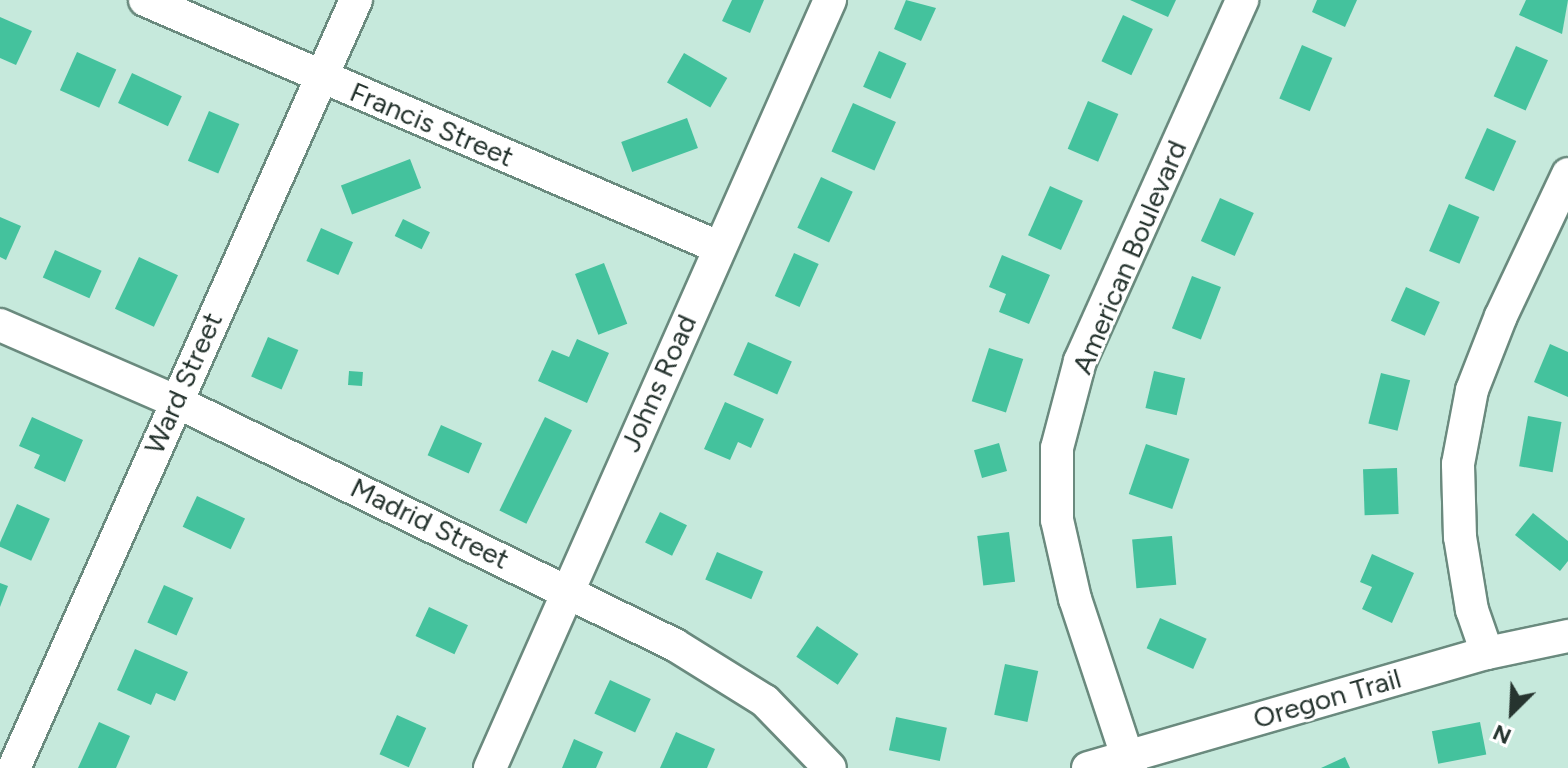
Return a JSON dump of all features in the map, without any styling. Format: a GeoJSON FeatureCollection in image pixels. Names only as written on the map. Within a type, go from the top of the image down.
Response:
{"type":"FeatureCollection","features":[{"type":"Feature","properties":{"kind":"street","name":"Francis Street"},"geometry":{"type":"LineString","coordinates":[[145,0],[718,247]]}},
{"type":"Feature","properties":{"kind":"street","name":"Ward Street"},"geometry":{"type":"LineString","coordinates":[[14,768],[356,0]]}},
{"type":"Feature","properties":{"kind":"street","name":"Johns Road"},"geometry":{"type":"LineString","coordinates":[[490,768],[718,247],[830,0]]}},
{"type":"Feature","properties":{"kind":"street","name":"American Boulevard"},"geometry":{"type":"LineString","coordinates":[[1130,761],[1075,599],[1057,520],[1057,448],[1080,361],[1242,0]]}},
{"type":"Feature","properties":{"kind":"street"},"geometry":{"type":"LineString","coordinates":[[1487,653],[1472,610],[1460,537],[1458,464],[1472,390],[1501,316],[1566,181]]}},
{"type":"Feature","properties":{"kind":"street","name":"Madrid Street"},"geometry":{"type":"LineString","coordinates":[[0,325],[175,401],[568,589],[675,645],[765,701],[830,768]]}},
{"type":"Feature","properties":{"kind":"street","name":"Oregon Trail"},"geometry":{"type":"LineString","coordinates":[[1088,768],[1130,761],[1487,653],[1568,636]]}},
{"type":"Feature","properties":{"kind":"building"},"geometry":{"type":"Polygon","coordinates":[[[732,0],[764,0],[750,33],[722,21],[732,0]]]}},
{"type":"Feature","properties":{"kind":"building"},"geometry":{"type":"Polygon","coordinates":[[[906,0],[936,8],[921,41],[894,29],[906,0]]]}},
{"type":"Feature","properties":{"kind":"building"},"geometry":{"type":"Polygon","coordinates":[[[1130,0],[1176,0],[1168,17],[1130,0]]]}},
{"type":"Feature","properties":{"kind":"building"},"geometry":{"type":"Polygon","coordinates":[[[1317,0],[1357,0],[1345,27],[1312,12],[1317,0]]]}},
{"type":"Feature","properties":{"kind":"building"},"geometry":{"type":"Polygon","coordinates":[[[1526,0],[1568,0],[1562,34],[1519,15],[1526,0]]]}},
{"type":"Feature","properties":{"kind":"building"},"geometry":{"type":"Polygon","coordinates":[[[1123,15],[1153,29],[1131,75],[1101,61],[1123,15]]]}},
{"type":"Feature","properties":{"kind":"building"},"geometry":{"type":"Polygon","coordinates":[[[0,17],[32,31],[16,65],[0,58],[0,17]]]}},
{"type":"Feature","properties":{"kind":"building"},"geometry":{"type":"Polygon","coordinates":[[[1302,45],[1332,58],[1310,111],[1279,98],[1302,45]]]}},
{"type":"Feature","properties":{"kind":"building"},"geometry":{"type":"Polygon","coordinates":[[[1516,46],[1548,60],[1526,110],[1494,96],[1516,46]]]}},
{"type":"Feature","properties":{"kind":"building"},"geometry":{"type":"Polygon","coordinates":[[[879,51],[906,63],[891,99],[863,87],[879,51]]]}},
{"type":"Feature","properties":{"kind":"building"},"geometry":{"type":"Polygon","coordinates":[[[77,52],[116,69],[99,108],[60,90],[77,52]]]}},
{"type":"Feature","properties":{"kind":"building"},"geometry":{"type":"Polygon","coordinates":[[[684,53],[727,78],[710,107],[667,82],[684,53]]]}},
{"type":"Feature","properties":{"kind":"building"},"geometry":{"type":"Polygon","coordinates":[[[132,73],[182,96],[168,126],[118,103],[132,73]]]}},
{"type":"Feature","properties":{"kind":"building"},"geometry":{"type":"Polygon","coordinates":[[[1088,101],[1118,114],[1098,162],[1068,149],[1088,101]]]}},
{"type":"Feature","properties":{"kind":"building"},"geometry":{"type":"Polygon","coordinates":[[[853,103],[896,122],[874,171],[831,151],[853,103]]]}},
{"type":"Feature","properties":{"kind":"building"},"geometry":{"type":"Polygon","coordinates":[[[209,111],[239,124],[218,174],[188,161],[209,111]]]}},
{"type":"Feature","properties":{"kind":"building"},"geometry":{"type":"Polygon","coordinates":[[[687,118],[698,148],[632,172],[621,142],[687,118]]]}},
{"type":"Feature","properties":{"kind":"building"},"geometry":{"type":"Polygon","coordinates":[[[1487,128],[1516,141],[1494,191],[1465,178],[1487,128]]]}},
{"type":"Feature","properties":{"kind":"building"},"geometry":{"type":"Polygon","coordinates":[[[410,159],[421,188],[352,214],[341,186],[410,159]]]}},
{"type":"Feature","properties":{"kind":"building"},"geometry":{"type":"Polygon","coordinates":[[[821,177],[853,192],[829,243],[797,228],[821,177]]]}},
{"type":"Feature","properties":{"kind":"building"},"geometry":{"type":"Polygon","coordinates":[[[1050,186],[1083,201],[1061,250],[1028,235],[1050,186]]]}},
{"type":"Feature","properties":{"kind":"building"},"geometry":{"type":"Polygon","coordinates":[[[1220,198],[1254,213],[1235,256],[1201,241],[1220,198]]]}},
{"type":"Feature","properties":{"kind":"building"},"geometry":{"type":"Polygon","coordinates":[[[1449,204],[1479,217],[1459,264],[1429,251],[1449,204]]]}},
{"type":"Feature","properties":{"kind":"building"},"geometry":{"type":"Polygon","coordinates":[[[0,217],[21,226],[6,260],[0,257],[0,217]]]}},
{"type":"Feature","properties":{"kind":"building"},"geometry":{"type":"Polygon","coordinates":[[[403,219],[430,232],[422,249],[395,236],[403,219]]]}},
{"type":"Feature","properties":{"kind":"building"},"geometry":{"type":"Polygon","coordinates":[[[321,228],[353,242],[338,275],[306,261],[321,228]]]}},
{"type":"Feature","properties":{"kind":"building"},"geometry":{"type":"Polygon","coordinates":[[[55,250],[102,271],[89,298],[43,277],[55,250]]]}},
{"type":"Feature","properties":{"kind":"building"},"geometry":{"type":"Polygon","coordinates":[[[794,253],[819,264],[800,307],[775,296],[794,253]]]}},
{"type":"Feature","properties":{"kind":"building"},"geometry":{"type":"Polygon","coordinates":[[[1002,255],[1050,275],[1029,324],[999,312],[1006,294],[989,287],[1002,255]]]}},
{"type":"Feature","properties":{"kind":"building"},"geometry":{"type":"Polygon","coordinates":[[[139,257],[178,275],[154,327],[115,309],[139,257]]]}},
{"type":"Feature","properties":{"kind":"building"},"geometry":{"type":"Polygon","coordinates":[[[604,263],[627,324],[598,335],[575,274],[604,263]]]}},
{"type":"Feature","properties":{"kind":"building"},"geometry":{"type":"Polygon","coordinates":[[[1192,276],[1221,287],[1201,339],[1172,328],[1192,276]]]}},
{"type":"Feature","properties":{"kind":"building"},"geometry":{"type":"Polygon","coordinates":[[[1406,287],[1440,302],[1425,336],[1391,321],[1406,287]]]}},
{"type":"Feature","properties":{"kind":"building"},"geometry":{"type":"Polygon","coordinates":[[[268,337],[298,350],[282,389],[251,377],[268,337]]]}},
{"type":"Feature","properties":{"kind":"building"},"geometry":{"type":"Polygon","coordinates":[[[577,339],[609,353],[587,403],[538,381],[552,350],[569,357],[577,339]]]}},
{"type":"Feature","properties":{"kind":"building"},"geometry":{"type":"Polygon","coordinates":[[[748,342],[792,362],[777,394],[733,375],[748,342]]]}},
{"type":"Feature","properties":{"kind":"building"},"geometry":{"type":"Polygon","coordinates":[[[1550,344],[1568,352],[1568,397],[1534,382],[1550,344]]]}},
{"type":"Feature","properties":{"kind":"building"},"geometry":{"type":"Polygon","coordinates":[[[989,348],[1023,359],[1006,412],[972,401],[989,348]]]}},
{"type":"Feature","properties":{"kind":"building"},"geometry":{"type":"Polygon","coordinates":[[[349,371],[363,372],[362,386],[348,385],[349,371]]]}},
{"type":"Feature","properties":{"kind":"building"},"geometry":{"type":"Polygon","coordinates":[[[1154,371],[1185,378],[1177,415],[1145,408],[1154,371]]]}},
{"type":"Feature","properties":{"kind":"building"},"geometry":{"type":"Polygon","coordinates":[[[1381,373],[1410,380],[1398,431],[1368,423],[1381,373]]]}},
{"type":"Feature","properties":{"kind":"building"},"geometry":{"type":"Polygon","coordinates":[[[725,402],[764,419],[751,448],[738,442],[730,460],[704,449],[725,402]]]}},
{"type":"Feature","properties":{"kind":"building"},"geometry":{"type":"Polygon","coordinates":[[[1528,416],[1561,422],[1553,472],[1519,466],[1528,416]]]}},
{"type":"Feature","properties":{"kind":"building"},"geometry":{"type":"Polygon","coordinates":[[[32,417],[83,440],[65,482],[34,468],[40,455],[19,446],[32,417]]]}},
{"type":"Feature","properties":{"kind":"building"},"geometry":{"type":"Polygon","coordinates":[[[545,417],[572,430],[526,524],[499,510],[545,417]]]}},
{"type":"Feature","properties":{"kind":"building"},"geometry":{"type":"Polygon","coordinates":[[[441,425],[482,443],[469,473],[428,455],[441,425]]]}},
{"type":"Feature","properties":{"kind":"building"},"geometry":{"type":"Polygon","coordinates":[[[999,443],[1007,471],[982,478],[974,450],[999,443]]]}},
{"type":"Feature","properties":{"kind":"building"},"geometry":{"type":"Polygon","coordinates":[[[1146,444],[1189,459],[1172,509],[1129,494],[1146,444]]]}},
{"type":"Feature","properties":{"kind":"building"},"geometry":{"type":"Polygon","coordinates":[[[1397,468],[1399,514],[1365,515],[1363,469],[1397,468]]]}},
{"type":"Feature","properties":{"kind":"building"},"geometry":{"type":"Polygon","coordinates":[[[197,496],[245,518],[231,549],[183,527],[197,496]]]}},
{"type":"Feature","properties":{"kind":"building"},"geometry":{"type":"Polygon","coordinates":[[[17,504],[50,519],[31,561],[0,547],[17,504]]]}},
{"type":"Feature","properties":{"kind":"building"},"geometry":{"type":"Polygon","coordinates":[[[660,512],[687,525],[672,556],[645,543],[660,512]]]}},
{"type":"Feature","properties":{"kind":"building"},"geometry":{"type":"Polygon","coordinates":[[[1533,513],[1568,541],[1568,561],[1560,571],[1515,535],[1533,513]]]}},
{"type":"Feature","properties":{"kind":"building"},"geometry":{"type":"Polygon","coordinates":[[[1009,532],[1015,582],[983,586],[977,536],[1009,532]]]}},
{"type":"Feature","properties":{"kind":"building"},"geometry":{"type":"Polygon","coordinates":[[[1172,536],[1176,585],[1136,588],[1132,539],[1172,536]]]}},
{"type":"Feature","properties":{"kind":"building"},"geometry":{"type":"Polygon","coordinates":[[[717,552],[763,572],[751,599],[705,580],[717,552]]]}},
{"type":"Feature","properties":{"kind":"building"},"geometry":{"type":"Polygon","coordinates":[[[1372,554],[1414,573],[1392,623],[1362,609],[1372,587],[1360,582],[1372,554]]]}},
{"type":"Feature","properties":{"kind":"building"},"geometry":{"type":"Polygon","coordinates":[[[0,583],[8,586],[0,607],[0,583]]]}},
{"type":"Feature","properties":{"kind":"building"},"geometry":{"type":"Polygon","coordinates":[[[164,585],[193,598],[177,635],[147,622],[164,585]]]}},
{"type":"Feature","properties":{"kind":"building"},"geometry":{"type":"Polygon","coordinates":[[[429,607],[468,625],[454,654],[415,636],[429,607]]]}},
{"type":"Feature","properties":{"kind":"building"},"geometry":{"type":"Polygon","coordinates":[[[1160,618],[1207,639],[1193,669],[1147,648],[1160,618]]]}},
{"type":"Feature","properties":{"kind":"building"},"geometry":{"type":"Polygon","coordinates":[[[817,626],[858,654],[838,685],[796,657],[817,626]]]}},
{"type":"Feature","properties":{"kind":"building"},"geometry":{"type":"Polygon","coordinates":[[[135,649],[188,672],[175,701],[156,693],[151,705],[117,690],[135,649]]]}},
{"type":"Feature","properties":{"kind":"building"},"geometry":{"type":"Polygon","coordinates":[[[1005,664],[1038,671],[1027,722],[994,715],[1005,664]]]}},
{"type":"Feature","properties":{"kind":"building"},"geometry":{"type":"Polygon","coordinates":[[[610,680],[651,699],[635,733],[594,714],[610,680]]]}},
{"type":"Feature","properties":{"kind":"building"},"geometry":{"type":"Polygon","coordinates":[[[397,715],[426,728],[409,767],[380,754],[397,715]]]}},
{"type":"Feature","properties":{"kind":"building"},"geometry":{"type":"Polygon","coordinates":[[[896,717],[947,728],[940,761],[889,750],[896,717]]]}},
{"type":"Feature","properties":{"kind":"building"},"geometry":{"type":"Polygon","coordinates":[[[99,722],[130,736],[116,768],[78,768],[99,722]]]}},
{"type":"Feature","properties":{"kind":"building"},"geometry":{"type":"Polygon","coordinates":[[[1480,722],[1486,754],[1438,764],[1432,731],[1480,722]]]}},
{"type":"Feature","properties":{"kind":"building"},"geometry":{"type":"Polygon","coordinates":[[[676,732],[715,749],[707,768],[660,768],[676,732]]]}},
{"type":"Feature","properties":{"kind":"building"},"geometry":{"type":"Polygon","coordinates":[[[574,739],[603,752],[596,768],[562,768],[574,739]]]}},
{"type":"Feature","properties":{"kind":"building"},"geometry":{"type":"Polygon","coordinates":[[[1345,757],[1350,768],[1321,768],[1345,757]]]}}]}
